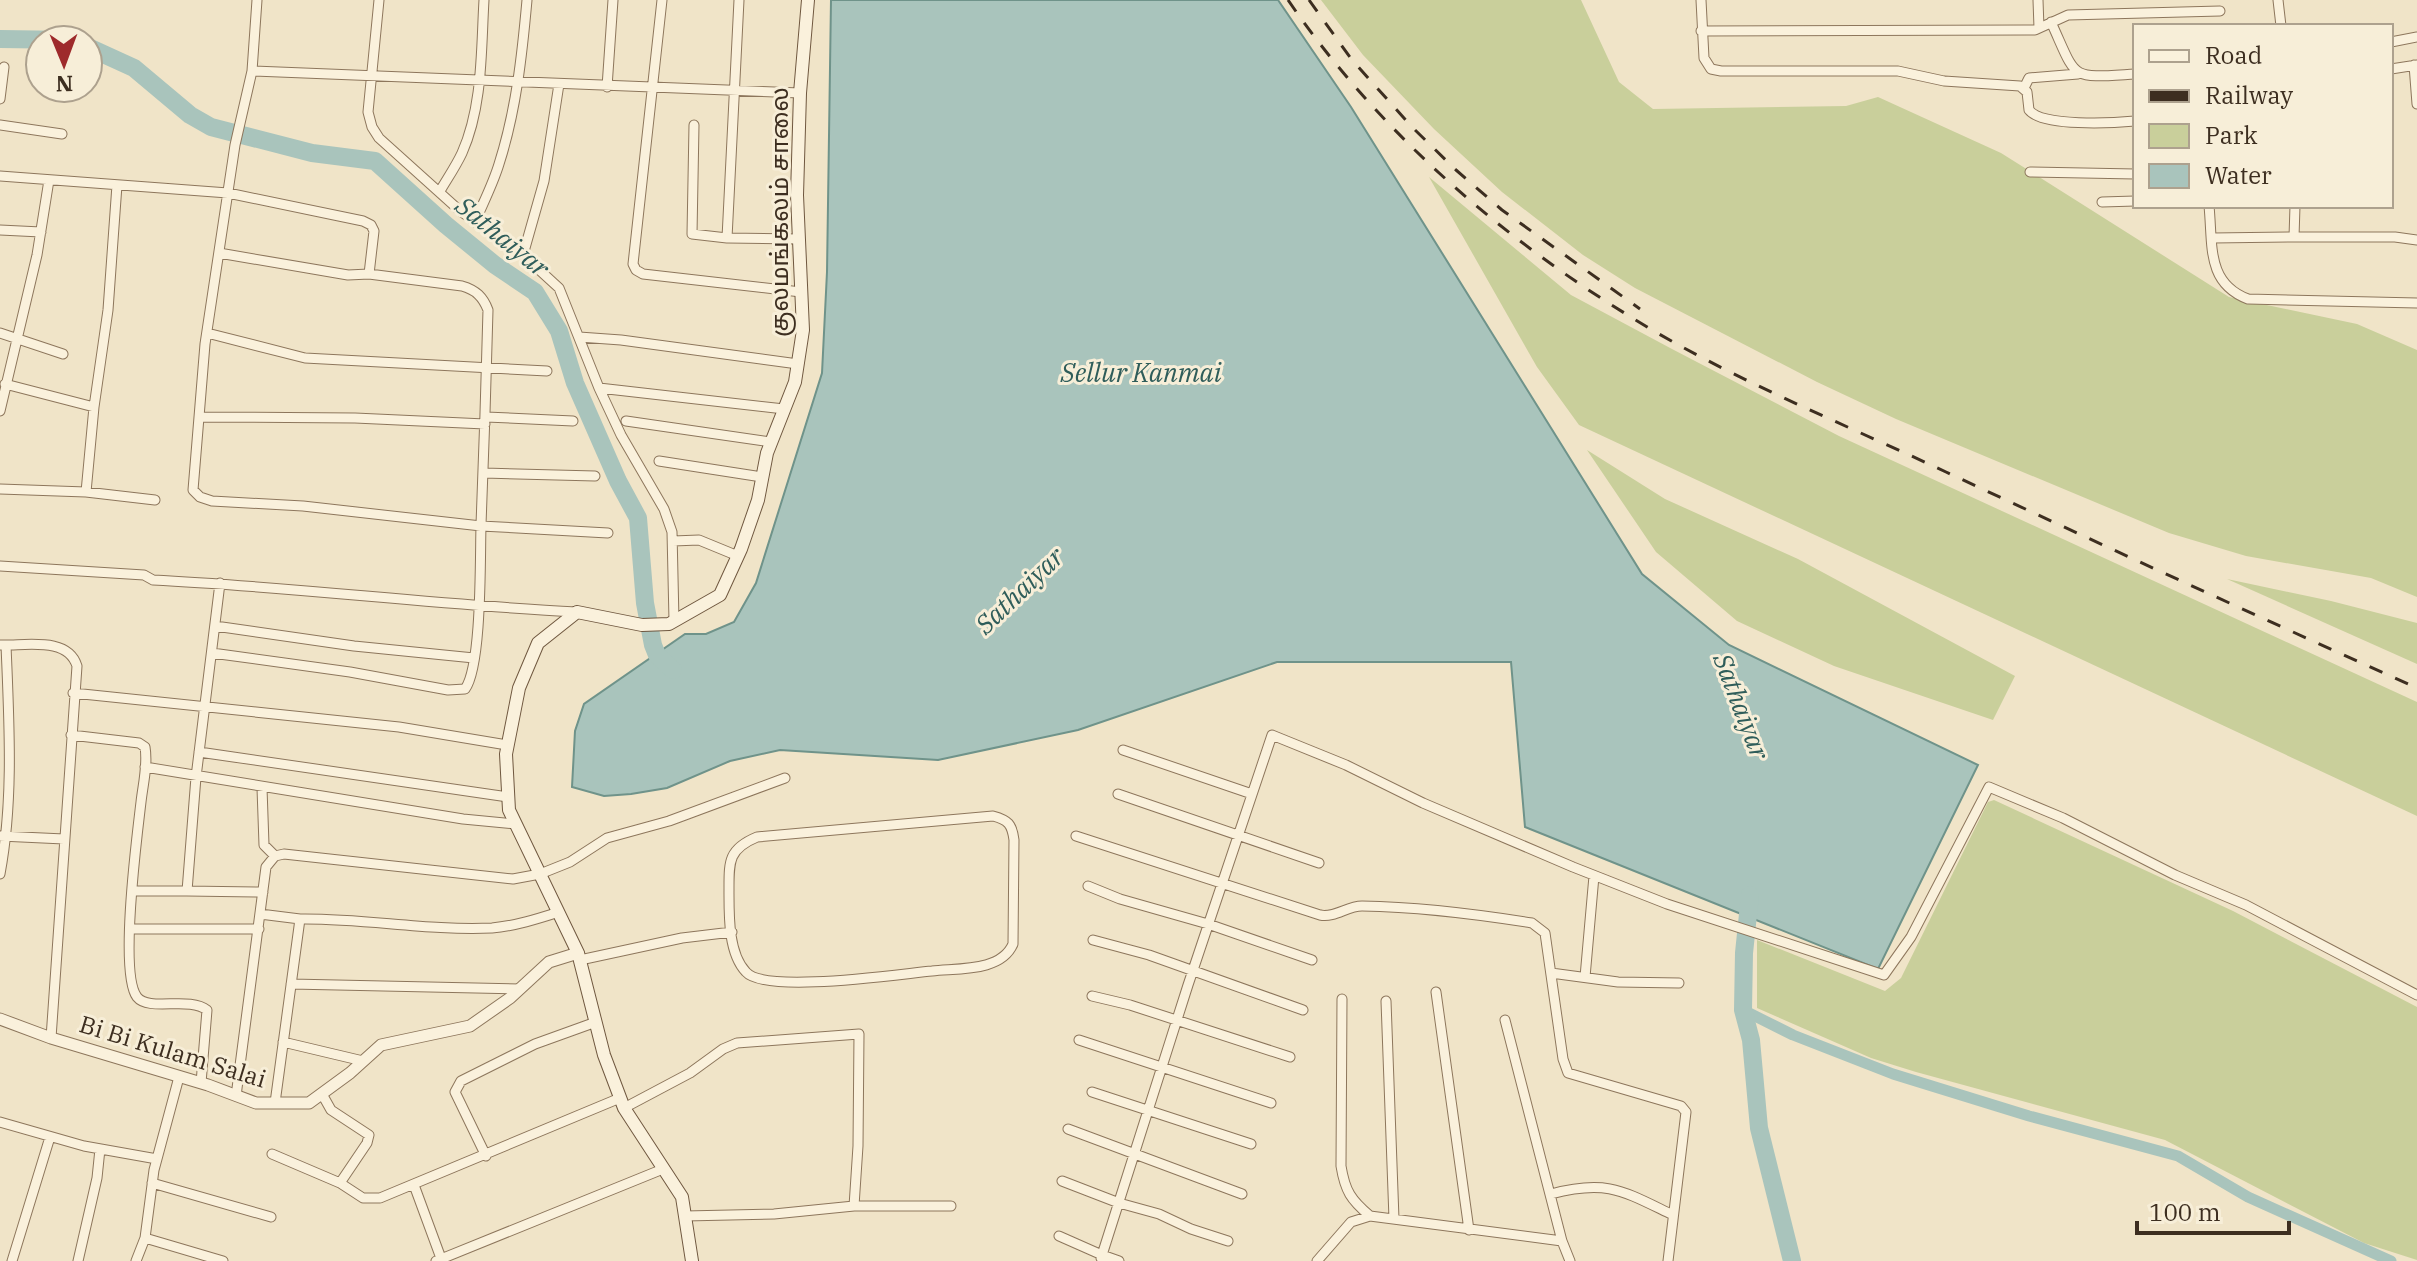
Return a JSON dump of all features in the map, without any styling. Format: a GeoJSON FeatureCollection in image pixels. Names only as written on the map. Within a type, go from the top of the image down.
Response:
{"type":"FeatureCollection","features":[{"type":"Feature","properties":{"kind":"main road","name":"குலமங்கலம் சாலை"},"geometry":{"type":"LineString","coordinates":[[577,612],[642,625],[672,622],[720,595],[738,556],[758,500],[771,442],[795,382],[803,330],[799,239],[800,93],[808,0]]}},
{"type":"Feature","properties":{"kind":"main road"},"geometry":{"type":"LineString","coordinates":[[577,612],[538,643],[519,688],[507,745],[509,810],[579,957],[604,1055],[622,1103],[682,1197],[692,1261]]}},
{"type":"Feature","properties":{"kind":"street"},"geometry":{"type":"LineString","coordinates":[[257,0],[252,71],[235,145],[207,333],[193,490],[200,497],[212,501],[303,506],[481,526],[608,533]]}},
{"type":"Feature","properties":{"kind":"street"},"geometry":{"type":"LineString","coordinates":[[379,0],[368,112],[372,127],[379,138],[459,210],[523,255],[559,288],[621,435],[664,509],[673,541],[672,622]]}},
{"type":"Feature","properties":{"kind":"street"},"geometry":{"type":"LineString","coordinates":[[440,191],[462,153],[480,80],[484,0]]}},
{"type":"Feature","properties":{"kind":"street"},"geometry":{"type":"LineString","coordinates":[[475,222],[498,168],[518,82],[527,0]]}},
{"type":"Feature","properties":{"kind":"street"},"geometry":{"type":"LineString","coordinates":[[607,87],[613,0]]}},
{"type":"Feature","properties":{"kind":"street"},"geometry":{"type":"LineString","coordinates":[[662,0],[633,255],[636,270],[643,274],[801,292]]}},
{"type":"Feature","properties":{"kind":"street"},"geometry":{"type":"LineString","coordinates":[[727,238],[739,0]]}},
{"type":"Feature","properties":{"kind":"street"},"geometry":{"type":"LineString","coordinates":[[1701,0],[1701,31],[1706,64],[1721,71],[1898,71],[1944,81],[2024,88]]}},
{"type":"Feature","properties":{"kind":"street"},"geometry":{"type":"LineString","coordinates":[[2038,0],[2039,28]]}},
{"type":"Feature","properties":{"kind":"street"},"geometry":{"type":"LineString","coordinates":[[2278,0],[2281,24]]}},
{"type":"Feature","properties":{"kind":"street"},"geometry":{"type":"LineString","coordinates":[[1701,31],[2026,30],[2039,28],[2068,15],[2220,11]]}},
{"type":"Feature","properties":{"kind":"street"},"geometry":{"type":"LineString","coordinates":[[2051,22],[2071,68],[2078,74]]}},
{"type":"Feature","properties":{"kind":"street"},"geometry":{"type":"LineString","coordinates":[[2393,42],[2417,37]]}},
{"type":"Feature","properties":{"kind":"street"},"geometry":{"type":"LineString","coordinates":[[2393,69],[2415,65],[2417,104]]}},
{"type":"Feature","properties":{"kind":"street"},"geometry":{"type":"LineString","coordinates":[[0,99],[4,67]]}},
{"type":"Feature","properties":{"kind":"street"},"geometry":{"type":"LineString","coordinates":[[252,71],[800,93]]}},
{"type":"Feature","properties":{"kind":"street"},"geometry":{"type":"LineString","coordinates":[[2133,74],[2029,78],[2024,88],[2029,110],[2038,117],[2091,123],[2133,121]]}},
{"type":"Feature","properties":{"kind":"street"},"geometry":{"type":"LineString","coordinates":[[523,255],[548,159],[559,84]]}},
{"type":"Feature","properties":{"kind":"street"},"geometry":{"type":"LineString","coordinates":[[0,125],[62,134]]}},
{"type":"Feature","properties":{"kind":"street"},"geometry":{"type":"LineString","coordinates":[[694,125],[690,231],[697,236],[799,239]]}},
{"type":"Feature","properties":{"kind":"street"},"geometry":{"type":"LineString","coordinates":[[2030,172],[2133,174]]}},
{"type":"Feature","properties":{"kind":"street"},"geometry":{"type":"LineString","coordinates":[[0,176],[228,193],[363,221],[371,225],[374,231],[369,274]]}},
{"type":"Feature","properties":{"kind":"street"},"geometry":{"type":"LineString","coordinates":[[0,411],[41,232],[49,180]]}},
{"type":"Feature","properties":{"kind":"street"},"geometry":{"type":"LineString","coordinates":[[86,492],[108,310],[117,185]]}},
{"type":"Feature","properties":{"kind":"street"},"geometry":{"type":"LineString","coordinates":[[2102,202],[2133,201]]}},
{"type":"Feature","properties":{"kind":"street"},"geometry":{"type":"LineString","coordinates":[[2209,208],[2216,268],[2221,282],[2232,293],[2248,299],[2417,303]]}},
{"type":"Feature","properties":{"kind":"street"},"geometry":{"type":"LineString","coordinates":[[2294,237],[2295,208]]}},
{"type":"Feature","properties":{"kind":"street"},"geometry":{"type":"LineString","coordinates":[[0,230],[41,232]]}},
{"type":"Feature","properties":{"kind":"street"},"geometry":{"type":"LineString","coordinates":[[2213,238],[2395,237],[2417,240]]}},
{"type":"Feature","properties":{"kind":"street"},"geometry":{"type":"LineString","coordinates":[[212,653],[457,691],[465,689],[469,684],[474,658],[479,607],[487,368],[488,310],[484,299],[472,289],[369,274],[348,275],[219,253]]}},
{"type":"Feature","properties":{"kind":"street"},"geometry":{"type":"LineString","coordinates":[[0,333],[63,354]]}},
{"type":"Feature","properties":{"kind":"street"},"geometry":{"type":"LineString","coordinates":[[207,333],[305,358],[547,371]]}},
{"type":"Feature","properties":{"kind":"street"},"geometry":{"type":"LineString","coordinates":[[579,337],[798,364]]}},
{"type":"Feature","properties":{"kind":"street"},"geometry":{"type":"LineString","coordinates":[[5,384],[94,407]]}},
{"type":"Feature","properties":{"kind":"street"},"geometry":{"type":"LineString","coordinates":[[599,388],[784,409]]}},
{"type":"Feature","properties":{"kind":"street"},"geometry":{"type":"LineString","coordinates":[[200,417],[573,421]]}},
{"type":"Feature","properties":{"kind":"street"},"geometry":{"type":"LineString","coordinates":[[626,421],[771,442]]}},
{"type":"Feature","properties":{"kind":"street"},"geometry":{"type":"LineString","coordinates":[[659,461],[762,477]]}},
{"type":"Feature","properties":{"kind":"street"},"geometry":{"type":"LineString","coordinates":[[484,473],[595,476]]}},
{"type":"Feature","properties":{"kind":"street"},"geometry":{"type":"LineString","coordinates":[[0,489],[86,492],[155,500]]}},
{"type":"Feature","properties":{"kind":"street"},"geometry":{"type":"LineString","coordinates":[[673,541],[699,540],[738,556]]}},
{"type":"Feature","properties":{"kind":"street"},"geometry":{"type":"LineString","coordinates":[[0,566],[479,607],[577,612]]}},
{"type":"Feature","properties":{"kind":"street"},"geometry":{"type":"LineString","coordinates":[[187,891],[196,777],[220,583]]}},
{"type":"Feature","properties":{"kind":"street"},"geometry":{"type":"LineString","coordinates":[[215,626],[354,646],[474,658]]}},
{"type":"Feature","properties":{"kind":"street"},"geometry":{"type":"LineString","coordinates":[[0,874],[4,836],[3,645],[59,646],[74,656],[77,666],[51,1038]]}},
{"type":"Feature","properties":{"kind":"street"},"geometry":{"type":"LineString","coordinates":[[73,693],[399,727],[507,745]]}},
{"type":"Feature","properties":{"kind":"street"},"geometry":{"type":"LineString","coordinates":[[71,735],[139,743],[145,747],[130,929],[129,954],[135,995],[148,1003],[192,1003],[207,1010],[209,1017],[201,1083]]}},
{"type":"Feature","properties":{"kind":"street"},"geometry":{"type":"LineString","coordinates":[[1101,1258],[1192,971],[1272,735],[1594,876],[1667,904],[1884,975],[1911,937],[1989,787],[2063,818],[2175,875],[2246,905],[2417,995]]}},
{"type":"Feature","properties":{"kind":"street"},"geometry":{"type":"LineString","coordinates":[[1123,750],[1252,794]]}},
{"type":"Feature","properties":{"kind":"street"},"geometry":{"type":"LineString","coordinates":[[199,752],[508,797]]}},
{"type":"Feature","properties":{"kind":"street"},"geometry":{"type":"LineString","coordinates":[[145,767],[463,819],[516,824]]}},
{"type":"Feature","properties":{"kind":"street"},"geometry":{"type":"LineString","coordinates":[[236,1096],[266,867],[275,856],[284,854],[513,879],[540,874],[570,862],[607,838],[669,821],[785,778]]}},
{"type":"Feature","properties":{"kind":"street"},"geometry":{"type":"LineString","coordinates":[[262,788],[264,845],[275,856]]}},
{"type":"Feature","properties":{"kind":"street"},"geometry":{"type":"LineString","coordinates":[[1118,794],[1319,863]]}},
{"type":"Feature","properties":{"kind":"street"},"geometry":{"type":"LineString","coordinates":[[993,816],[1005,819],[1012,828],[1013,944],[1009,954],[999,961],[851,979],[764,982],[748,975],[740,964],[734,950],[732,932],[729,865],[741,844],[757,837],[993,816]]}},
{"type":"Feature","properties":{"kind":"street"},"geometry":{"type":"LineString","coordinates":[[4,836],[64,839]]}},
{"type":"Feature","properties":{"kind":"street"},"geometry":{"type":"LineString","coordinates":[[1076,836],[1327,916],[1351,906],[1458,911],[1532,923],[1545,933],[1563,1059],[1568,1073],[1685,1108],[1668,1261]]}},
{"type":"Feature","properties":{"kind":"street"},"geometry":{"type":"LineString","coordinates":[[1585,977],[1594,876]]}},
{"type":"Feature","properties":{"kind":"street"},"geometry":{"type":"LineString","coordinates":[[1088,886],[1312,960]]}},
{"type":"Feature","properties":{"kind":"street"},"geometry":{"type":"LineString","coordinates":[[132,891],[263,892]]}},
{"type":"Feature","properties":{"kind":"street"},"geometry":{"type":"LineString","coordinates":[[260,914],[300,919],[494,928],[526,923],[559,912]]}},
{"type":"Feature","properties":{"kind":"street"},"geometry":{"type":"LineString","coordinates":[[275,1103],[300,919]]}},
{"type":"Feature","properties":{"kind":"street"},"geometry":{"type":"LineString","coordinates":[[130,929],[259,929]]}},
{"type":"Feature","properties":{"kind":"street"},"geometry":{"type":"LineString","coordinates":[[579,957],[732,932]]}},
{"type":"Feature","properties":{"kind":"street"},"geometry":{"type":"LineString","coordinates":[[1093,940],[1149,955],[1303,1010]]}},
{"type":"Feature","properties":{"kind":"street","name":"Bi Bi Kulam Salai"},"geometry":{"type":"LineString","coordinates":[[0,1019],[256,1103],[309,1103],[381,1045],[470,1026],[520,989],[549,962],[579,957]]}},
{"type":"Feature","properties":{"kind":"street"},"geometry":{"type":"LineString","coordinates":[[1551,973],[1618,982],[1679,983]]}},
{"type":"Feature","properties":{"kind":"street"},"geometry":{"type":"LineString","coordinates":[[291,984],[520,989]]}},
{"type":"Feature","properties":{"kind":"street"},"geometry":{"type":"LineString","coordinates":[[1436,992],[1469,1230]]}},
{"type":"Feature","properties":{"kind":"street"},"geometry":{"type":"LineString","coordinates":[[1092,996],[1130,1005],[1290,1057]]}},
{"type":"Feature","properties":{"kind":"street"},"geometry":{"type":"LineString","coordinates":[[1342,999],[1341,1166],[1344,1186],[1370,1216]]}},
{"type":"Feature","properties":{"kind":"street"},"geometry":{"type":"LineString","coordinates":[[1386,1001],[1394,1219]]}},
{"type":"Feature","properties":{"kind":"street"},"geometry":{"type":"LineString","coordinates":[[1505,1020],[1562,1241],[1570,1261]]}},
{"type":"Feature","properties":{"kind":"street"},"geometry":{"type":"LineString","coordinates":[[486,1156],[455,1092],[461,1081],[535,1044],[596,1022]]}},
{"type":"Feature","properties":{"kind":"street"},"geometry":{"type":"LineString","coordinates":[[272,1154],[340,1183],[370,1200],[622,1103],[690,1073],[723,1049],[737,1043],[859,1034],[854,1206]]}},
{"type":"Feature","properties":{"kind":"street"},"geometry":{"type":"LineString","coordinates":[[1079,1040],[1271,1103]]}},
{"type":"Feature","properties":{"kind":"street"},"geometry":{"type":"LineString","coordinates":[[283,1042],[363,1061]]}},
{"type":"Feature","properties":{"kind":"street"},"geometry":{"type":"LineString","coordinates":[[136,1261],[145,1238],[157,1159],[179,1077]]}},
{"type":"Feature","properties":{"kind":"street"},"geometry":{"type":"LineString","coordinates":[[1092,1092],[1251,1144]]}},
{"type":"Feature","properties":{"kind":"street"},"geometry":{"type":"LineString","coordinates":[[322,1094],[331,1110],[369,1135],[367,1143],[340,1183]]}},
{"type":"Feature","properties":{"kind":"street"},"geometry":{"type":"LineString","coordinates":[[0,1122],[100,1149],[157,1159]]}},
{"type":"Feature","properties":{"kind":"street"},"geometry":{"type":"LineString","coordinates":[[1068,1129],[1242,1194]]}},
{"type":"Feature","properties":{"kind":"street"},"geometry":{"type":"LineString","coordinates":[[12,1261],[50,1137]]}},
{"type":"Feature","properties":{"kind":"street"},"geometry":{"type":"LineString","coordinates":[[78,1261],[97,1178],[100,1149]]}},
{"type":"Feature","properties":{"kind":"street"},"geometry":{"type":"LineString","coordinates":[[414,1185],[440,1260],[663,1169]]}},
{"type":"Feature","properties":{"kind":"street"},"geometry":{"type":"LineString","coordinates":[[1062,1181],[1228,1241]]}},
{"type":"Feature","properties":{"kind":"street"},"geometry":{"type":"LineString","coordinates":[[152,1183],[271,1217]]}},
{"type":"Feature","properties":{"kind":"street"},"geometry":{"type":"LineString","coordinates":[[1551,1194],[1602,1186],[1623,1191],[1673,1215]]}},
{"type":"Feature","properties":{"kind":"street"},"geometry":{"type":"LineString","coordinates":[[685,1216],[774,1214],[854,1206],[951,1206]]}},
{"type":"Feature","properties":{"kind":"street"},"geometry":{"type":"LineString","coordinates":[[1317,1261],[1351,1222],[1370,1216],[1562,1241]]}},
{"type":"Feature","properties":{"kind":"street"},"geometry":{"type":"LineString","coordinates":[[1059,1236],[1101,1258],[1119,1261]]}},
{"type":"Feature","properties":{"kind":"street"},"geometry":{"type":"LineString","coordinates":[[145,1238],[223,1261]]}},
{"type":"Feature","properties":{"kind":"green space"},"geometry":{"type":"Polygon","coordinates":[[[1321,0],[1581,0],[1619,82],[1653,109],[1846,106],[1878,97],[2001,153],[2229,297],[2357,324],[2417,350],[2417,597],[2371,578],[2246,556],[2169,533],[1896,419],[1635,288],[1583,255],[1502,192],[1434,129],[1363,55],[1321,0]]]}},
{"type":"Feature","properties":{"kind":"green space"},"geometry":{"type":"Polygon","coordinates":[[[1429,177],[1571,295],[1672,349],[1839,436],[2417,702],[2417,816],[1579,425],[1537,367],[1429,177]]]}},
{"type":"Feature","properties":{"kind":"green space"},"geometry":{"type":"Polygon","coordinates":[[[1587,450],[1665,499],[1798,559],[2015,676],[1993,720],[1834,666],[1737,621],[1656,552],[1587,450]]]}},
{"type":"Feature","properties":{"kind":"green space"},"geometry":{"type":"Polygon","coordinates":[[[2227,579],[2417,623],[2417,664],[2227,579]]]}},
{"type":"Feature","properties":{"kind":"green space"},"geometry":{"type":"Polygon","coordinates":[[[1994,800],[2233,911],[2417,1007],[2417,1260],[2364,1243],[2165,1140],[1871,1058],[1757,1008],[1757,940],[1885,991],[1901,978],[1988,802],[1994,800]]]}},
{"type":"Feature","properties":{"kind":"water","name":"Sellur Kanmai"},"geometry":{"type":"Polygon","coordinates":[[[831,0],[1278,0],[1351,107],[1642,574],[1729,645],[1978,765],[1878,969],[1525,827],[1511,662],[1277,662],[1078,730],[938,760],[780,750],[730,761],[667,788],[604,796],[572,787],[575,731],[584,704],[685,634],[706,634],[734,622],[756,583],[822,373],[827,272],[831,0]]]}},
{"type":"Feature","properties":{"kind":"waterway","name":"Sathaiyar"},"geometry":{"type":"LineString","coordinates":[[0,39],[24,39]]}},
{"type":"Feature","properties":{"kind":"waterway","name":"Sathaiyar"},"geometry":{"type":"LineString","coordinates":[[104,54],[134,68],[190,115],[211,127],[312,153],[375,161],[446,225],[495,265],[535,292],[559,331],[575,383],[618,481],[638,518],[645,603],[653,645],[657,655],[673,670]]}},
{"type":"Feature","properties":{"kind":"waterway","name":"Sathaiyar"},"geometry":{"type":"LineString","coordinates":[[1750,895],[1744,953],[1743,1010],[1751,1040],[1759,1128],[1792,1261]]}},
{"type":"Feature","properties":{"kind":"waterway"},"geometry":{"type":"LineString","coordinates":[[1743,1010],[1793,1035],[1893,1074],[2029,1116],[2178,1156],[2248,1197],[2391,1261]]}},
{"type":"Feature","properties":{"kind":"railway"},"geometry":{"type":"LineString","coordinates":[[1288,0],[1359,91],[1440,174],[1530,249],[1626,314],[1702,358],[1783,398],[2417,688]]}},
{"type":"Feature","properties":{"kind":"railway"},"geometry":{"type":"LineString","coordinates":[[1309,0],[1352,60],[1412,127],[1456,170],[1502,210],[1640,309]]}}]}
